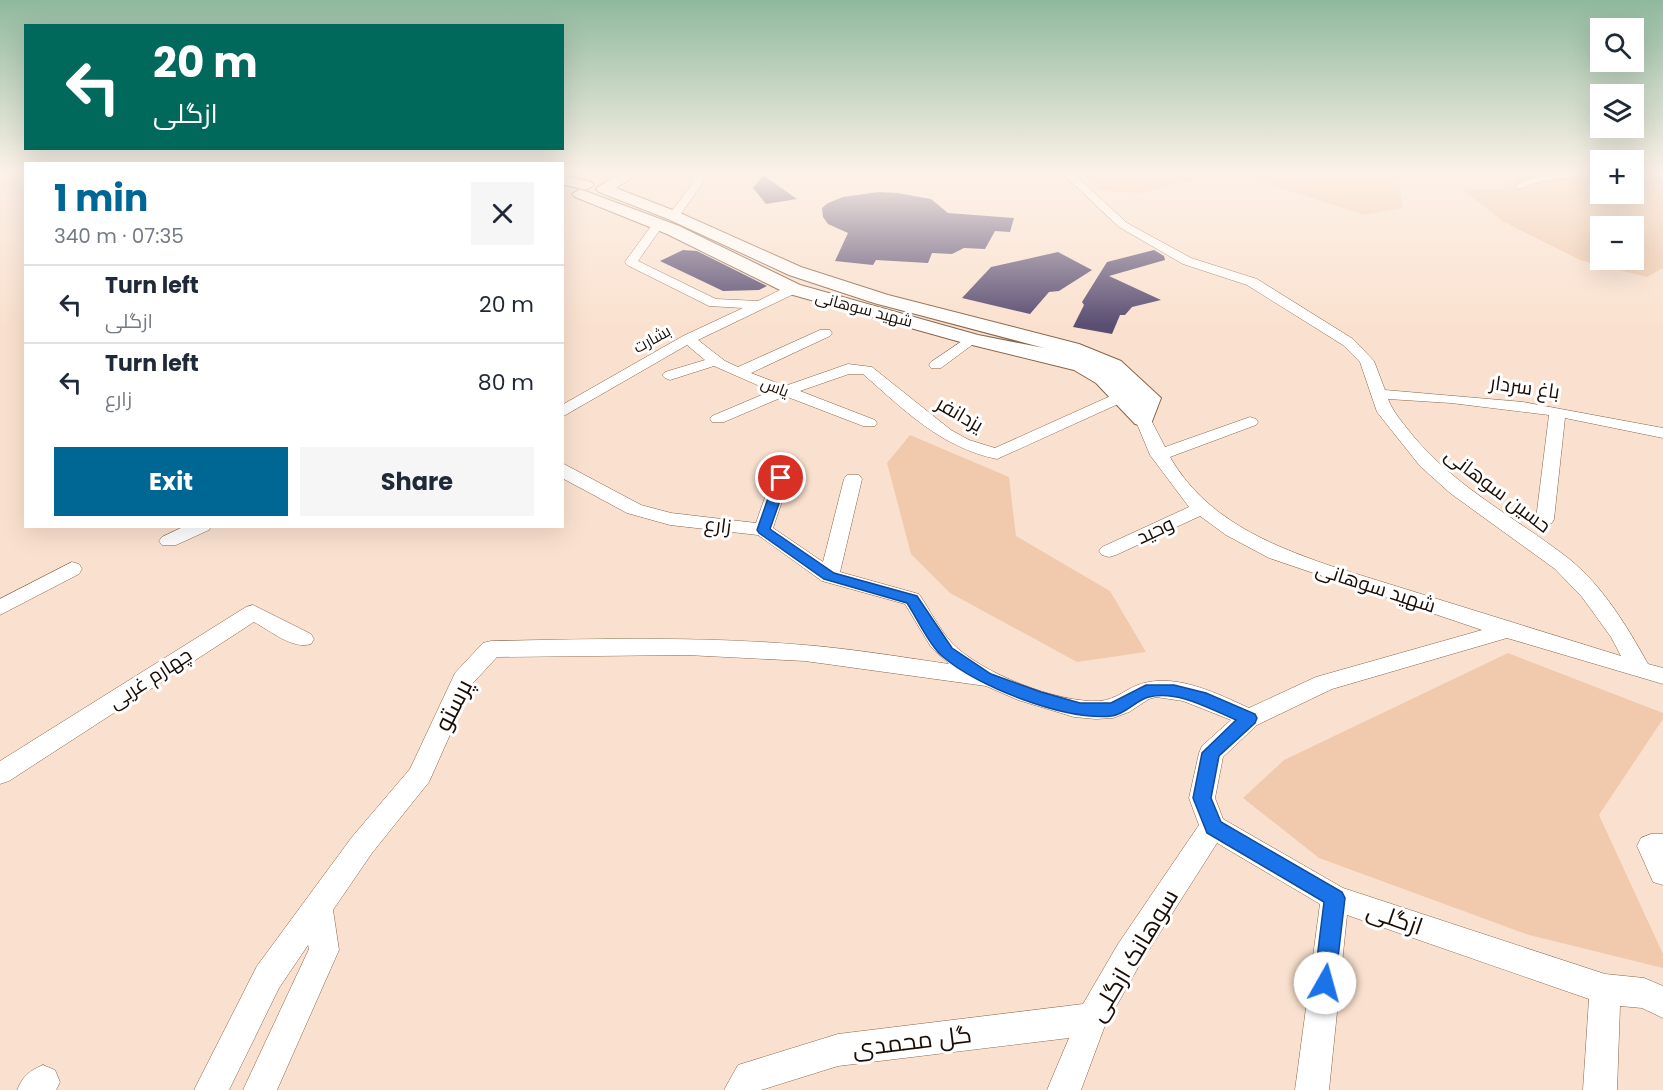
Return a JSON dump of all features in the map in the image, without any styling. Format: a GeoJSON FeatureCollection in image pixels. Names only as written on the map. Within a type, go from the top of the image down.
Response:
{"type":"FeatureCollection","features":[{"type":"Feature","properties":{"kind":"main road","name":"شهید سوهانی"},"geometry":{"type":"LineString","coordinates":[[673,224],[793,289],[971,339],[1082,364],[1104,378],[1143,419],[1149,398],[1113,366],[1071,349],[881,298],[795,271],[676,224]]}},
{"type":"Feature","properties":{"kind":"street","name":"بشارت"},"geometry":{"type":"LineString","coordinates":[[663,224],[631,262],[714,303],[762,304]]}},
{"type":"Feature","properties":{"kind":"street","name":"حسین سوهانی"},"geometry":{"type":"LineString","coordinates":[[1122,224],[1187,261],[1252,282],[1326,326],[1348,342],[1367,361],[1385,412],[1426,462],[1465,495],[1562,564],[1589,592],[1620,633],[1640,670]]}},
{"type":"Feature","properties":{"kind":"street","name":"بشارت"},"geometry":{"type":"LineString","coordinates":[[564,411],[688,339],[793,289]]}},
{"type":"Feature","properties":{"kind":"street"},"geometry":{"type":"LineString","coordinates":[[738,373],[825,333]]}},
{"type":"Feature","properties":{"kind":"street","name":"یاس"},"geometry":{"type":"LineString","coordinates":[[688,339],[716,361],[738,373],[869,423]]}},
{"type":"Feature","properties":{"kind":"street"},"geometry":{"type":"LineString","coordinates":[[936,365],[971,339]]}},
{"type":"Feature","properties":{"kind":"street"},"geometry":{"type":"LineString","coordinates":[[670,375],[716,361]]}},
{"type":"Feature","properties":{"kind":"street","name":"یزدانفر"},"geometry":{"type":"LineString","coordinates":[[718,419],[785,390],[848,369],[867,370],[930,425],[985,453],[997,454],[1121,397]]}},
{"type":"Feature","properties":{"kind":"street","name":"باغ سردار"},"geometry":{"type":"LineString","coordinates":[[1380,394],[1463,400],[1557,413],[1663,433]]}},
{"type":"Feature","properties":{"kind":"street"},"geometry":{"type":"LineString","coordinates":[[1545,519],[1557,413]]}},
{"type":"Feature","properties":{"kind":"street","name":"شهید سوهانی"},"geometry":{"type":"LineString","coordinates":[[1143,419],[1159,455],[1184,492],[1213,519],[1245,538],[1303,563],[1506,630],[1663,676]]}},
{"type":"Feature","properties":{"kind":"street"},"geometry":{"type":"LineString","coordinates":[[1159,455],[1250,422]]}},
{"type":"Feature","properties":{"kind":"street"},"geometry":{"type":"LineString","coordinates":[[763,530],[788,460]]}},
{"type":"Feature","properties":{"kind":"street","name":"زارع"},"geometry":{"type":"LineString","coordinates":[[564,472],[634,509],[670,519],[763,530],[829,576],[912,599],[946,652],[986,678],[1038,697],[1080,709],[1113,709],[1146,691],[1174,691],[1200,697],[1249,718]]}},
{"type":"Feature","properties":{"kind":"street"},"geometry":{"type":"LineString","coordinates":[[829,576],[853,479]]}},
{"type":"Feature","properties":{"kind":"street","name":"وحید"},"geometry":{"type":"LineString","coordinates":[[1109,551],[1202,508]]}},
{"type":"Feature","properties":{"kind":"street"},"geometry":{"type":"LineString","coordinates":[[169,541],[198,528]]}},
{"type":"Feature","properties":{"kind":"street"},"geometry":{"type":"LineString","coordinates":[[0,608],[72,569]]}},
{"type":"Feature","properties":{"kind":"street","name":"چهارم غربی"},"geometry":{"type":"LineString","coordinates":[[0,774],[254,612],[303,639]]}},
{"type":"Feature","properties":{"kind":"street"},"geometry":{"type":"LineString","coordinates":[[1213,827],[1202,798],[1211,753],[1249,718],[1324,683],[1506,630]]}},
{"type":"Feature","properties":{"kind":"street","name":"پرستو"},"geometry":{"type":"LineString","coordinates":[[211,1090],[267,977],[362,845],[420,775],[463,680],[491,649],[649,646],[757,650],[808,654],[986,678]]}},
{"type":"Feature","properties":{"kind":"street","name":"ازگلی"},"geometry":{"type":"LineString","coordinates":[[1213,827],[1335,898],[1605,989],[1644,993],[1663,1002]]}},
{"type":"Feature","properties":{"kind":"street","name":"سوهانک ازگلی"},"geometry":{"type":"LineString","coordinates":[[1064,1090],[1092,1019],[1129,954],[1213,827]]}},
{"type":"Feature","properties":{"kind":"street"},"geometry":{"type":"LineString","coordinates":[[1663,846],[1651,846],[1663,873]]}},
{"type":"Feature","properties":{"kind":"street"},"geometry":{"type":"LineString","coordinates":[[1312,1090],[1335,898]]}},
{"type":"Feature","properties":{"kind":"street"},"geometry":{"type":"LineString","coordinates":[[260,1090],[324,950],[318,907]]}},
{"type":"Feature","properties":{"kind":"street"},"geometry":{"type":"LineString","coordinates":[[1600,1090],[1605,989]]}},
{"type":"Feature","properties":{"kind":"street","name":"گل محمدی"},"geometry":{"type":"LineString","coordinates":[[741,1090],[750,1077],[838,1050],[1092,1019]]}},
{"type":"Feature","properties":{"kind":"shaded area"},"geometry":{"type":"Polygon","coordinates":[[[1508,224],[1590,224],[1590,263],[1580,260],[1508,224]]]}},
{"type":"Feature","properties":{"kind":"shaded area"},"geometry":{"type":"Polygon","coordinates":[[[1644,224],[1663,224],[1663,268],[1647,277],[1619,270],[1644,270],[1644,224]]]}},
{"type":"Feature","properties":{"kind":"shaded area"},"geometry":{"type":"Polygon","coordinates":[[[910,435],[1009,477],[1016,536],[1110,591],[1146,652],[1077,662],[950,593],[911,554],[887,463],[910,435]]]}},
{"type":"Feature","properties":{"kind":"shaded area"},"geometry":{"type":"Polygon","coordinates":[[[1508,653],[1663,713],[1663,719],[1599,815],[1663,954],[1663,968],[1529,935],[1319,858],[1243,798],[1284,760],[1508,653]]]}},
{"type":"Feature","properties":{"kind":"building"},"geometry":{"type":"Polygon","coordinates":[[[828,224],[1012,224],[1010,232],[995,231],[985,249],[964,248],[952,254],[932,253],[928,263],[876,260],[873,265],[835,261],[848,233],[828,224]]]}},
{"type":"Feature","properties":{"kind":"building"},"geometry":{"type":"Polygon","coordinates":[[[683,250],[697,251],[767,286],[759,290],[723,291],[660,261],[683,250]]]}},
{"type":"Feature","properties":{"kind":"building"},"geometry":{"type":"Polygon","coordinates":[[[1154,250],[1164,256],[1165,260],[1109,276],[1161,300],[1132,307],[1125,315],[1120,315],[1112,334],[1073,327],[1084,305],[1082,302],[1107,262],[1154,250]]]}},
{"type":"Feature","properties":{"kind":"building"},"geometry":{"type":"Polygon","coordinates":[[[1058,252],[1092,270],[1059,291],[1049,292],[1030,314],[962,298],[991,267],[1058,252]]]}},
{"type":"Feature","properties":{"kind":"route"},"geometry":{"type":"LineString","coordinates":[[781,478],[763,530],[829,576],[912,599],[946,652],[986,678],[1080,709],[1113,709],[1146,691],[1174,691],[1200,697],[1249,718],[1211,753],[1202,798],[1213,827],[1335,898],[1325,983]]}}]}
